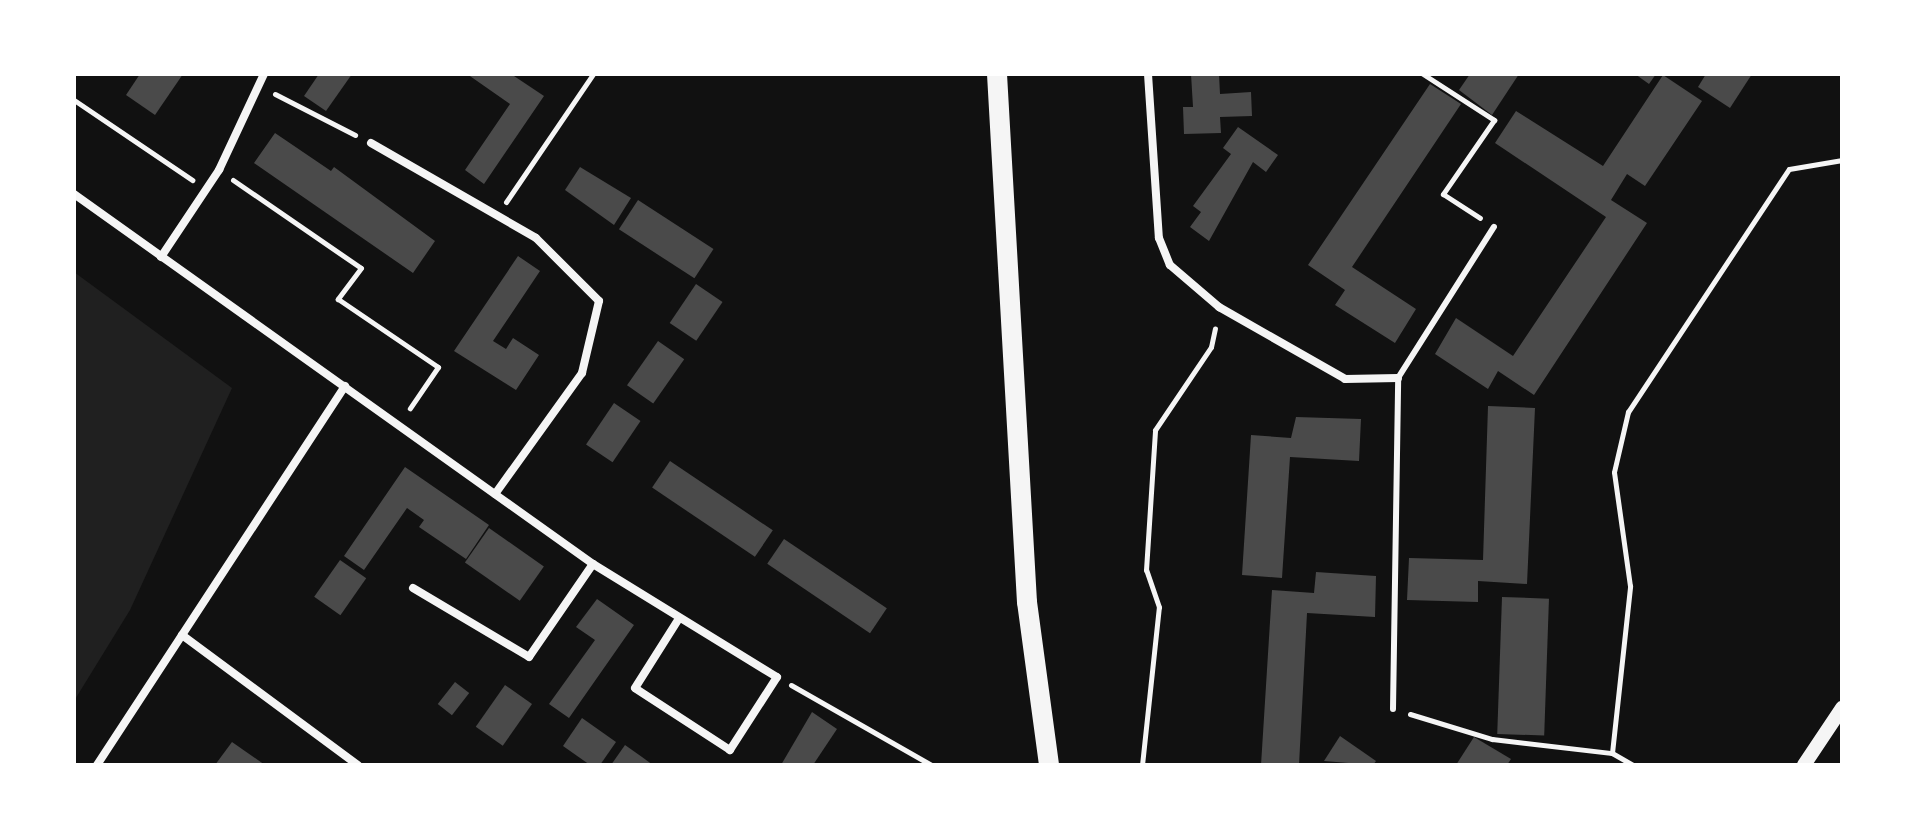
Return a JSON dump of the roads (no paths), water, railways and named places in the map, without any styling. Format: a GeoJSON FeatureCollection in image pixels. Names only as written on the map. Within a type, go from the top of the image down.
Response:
{"type":"FeatureCollection","features":[{"type":"Feature","properties":{"kind":"main road"},"geometry":{"type":"LineString","coordinates":[[997,74],[1027,602],[1049,765]]}},
{"type":"Feature","properties":{"kind":"street"},"geometry":{"type":"LineString","coordinates":[[161,257],[219,170],[256,85],[264,74]]}},
{"type":"Feature","properties":{"kind":"street"},"geometry":{"type":"LineString","coordinates":[[1148,74],[1159,238],[1170,265],[1219,307],[1345,379],[1398,378]]}},
{"type":"Feature","properties":{"kind":"street"},"geometry":{"type":"LineString","coordinates":[[371,143],[536,238],[599,301],[582,373],[495,494]]}},
{"type":"Feature","properties":{"kind":"street"},"geometry":{"type":"LineString","coordinates":[[74,194],[593,564],[678,620],[777,677],[730,750],[635,688],[678,620]]}},
{"type":"Feature","properties":{"kind":"street"},"geometry":{"type":"LineString","coordinates":[[97,765],[345,386]]}},
{"type":"Feature","properties":{"kind":"street"},"geometry":{"type":"LineString","coordinates":[[413,588],[529,657],[593,564]]}},
{"type":"Feature","properties":{"kind":"street"},"geometry":{"type":"LineString","coordinates":[[182,635],[358,765]]}},
{"type":"Feature","properties":{"kind":"street"},"geometry":{"type":"LineString","coordinates":[[1804,765],[1842,708]]}},
{"type":"Feature","properties":{"kind":"lane"},"geometry":{"type":"LineString","coordinates":[[1393,709],[1398,378],[1494,227]]}}]}
